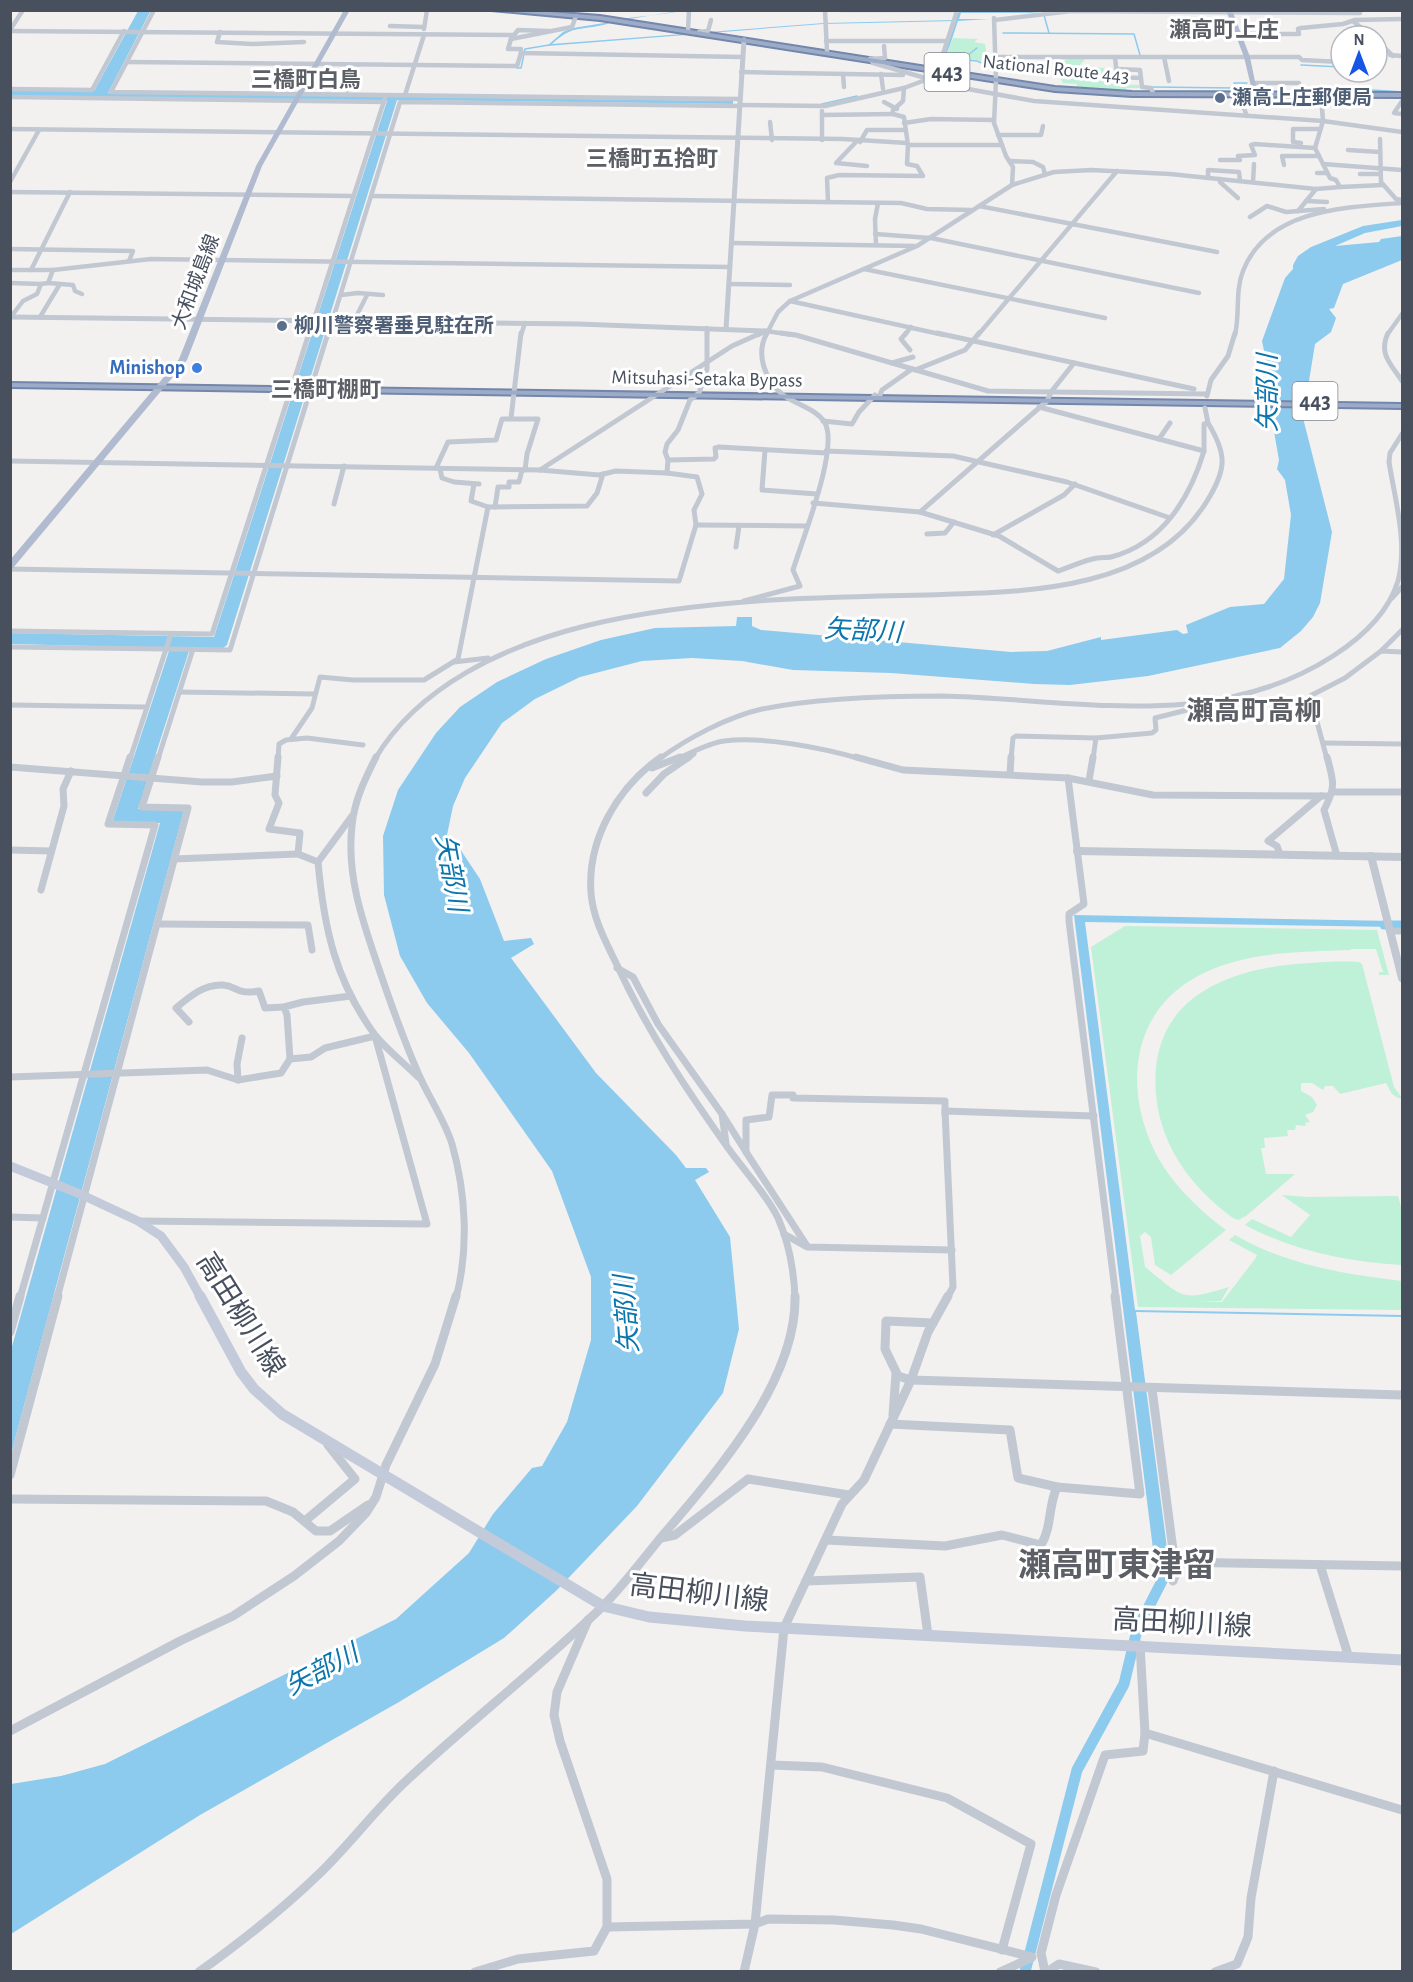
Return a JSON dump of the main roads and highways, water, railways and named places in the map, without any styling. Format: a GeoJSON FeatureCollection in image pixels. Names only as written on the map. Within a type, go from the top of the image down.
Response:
{"type":"FeatureCollection","features":[{"type":"Feature","properties":{"kind":"highway","name":"National Route 443"},"geometry":{"type":"LineString","coordinates":[[494,10],[550,12],[699,31],[996,81],[1094,92],[1402,95]]}},
{"type":"Feature","properties":{"kind":"highway","name":"Mitsuhasi-Setaka Bypass"},"geometry":{"type":"LineString","coordinates":[[10,384],[1049,397],[1402,404]]}},
{"type":"Feature","properties":{"kind":"main road","name":"大和城島線"},"geometry":{"type":"LineString","coordinates":[[10,568],[183,360],[247,194],[278,132],[347,10]]}},
{"type":"Feature","properties":{"kind":"main road"},"geometry":{"type":"LineString","coordinates":[[1230,11],[1247,57],[1256,95]]}},
{"type":"Feature","properties":{"kind":"main road","name":"高田柳川線"},"geometry":{"type":"LineString","coordinates":[[10,1166],[82,1195],[138,1221],[161,1236],[171,1247],[242,1372],[254,1389],[282,1414],[600,1604],[676,1620],[784,1628],[1402,1660]]}},
{"type":"Feature","properties":{"kind":"water"},"geometry":{"type":"Polygon","coordinates":[[[151,10],[108,93],[733,101],[733,104],[397,100],[227,645],[223,648],[190,648],[138,809],[184,810],[11,1454],[11,1350],[160,823],[114,822],[113,820],[170,648],[11,644],[11,633],[214,637],[387,101],[11,96],[11,90],[94,91],[138,11],[151,10]]]}},
{"type":"Feature","properties":{"kind":"water"},"geometry":{"type":"Polygon","coordinates":[[[735,11],[1051,11],[961,13],[959,19],[989,19],[958,21],[940,65],[956,21],[823,24],[547,46],[563,32],[573,28],[612,22],[571,31],[552,44],[824,23],[956,20],[958,12],[735,11]]]}},
{"type":"Feature","properties":{"kind":"water"},"geometry":{"type":"Polygon","coordinates":[[[653,15],[612,22],[621,19],[653,15]]]}},
{"type":"Feature","properties":{"kind":"water","name":"矢部川"},"geometry":{"type":"Polygon","coordinates":[[[1402,220],[1402,226],[1365,233],[1335,246],[1379,242],[1381,239],[1402,236],[1402,260],[1343,284],[1334,308],[1329,309],[1336,318],[1331,332],[1315,344],[1303,418],[1332,532],[1320,603],[1313,617],[1301,631],[1280,648],[1148,676],[1070,685],[891,673],[793,670],[742,661],[692,658],[642,661],[580,677],[535,699],[502,723],[465,778],[453,806],[447,835],[452,837],[480,879],[504,941],[531,938],[534,944],[511,958],[596,1073],[686,1168],[706,1168],[709,1172],[695,1180],[730,1237],[739,1329],[723,1393],[637,1506],[557,1590],[504,1638],[399,1702],[200,1815],[11,1934],[11,1784],[61,1776],[105,1764],[396,1619],[469,1553],[493,1514],[532,1468],[542,1466],[567,1422],[591,1340],[591,1277],[552,1171],[469,1053],[427,1003],[400,956],[384,895],[383,836],[398,790],[436,733],[460,707],[497,682],[546,659],[601,640],[655,628],[736,626],[737,617],[752,617],[752,626],[761,630],[1011,652],[1047,651],[1101,637],[1101,640],[1177,630],[1183,634],[1188,633],[1186,625],[1230,607],[1264,604],[1284,579],[1291,515],[1285,480],[1277,469],[1279,460],[1270,409],[1278,400],[1262,341],[1285,278],[1293,269],[1298,256],[1311,247],[1363,226],[1402,220]]]}},
{"type":"Feature","properties":{"kind":"water"},"geometry":{"type":"Polygon","coordinates":[[[1074,915],[1393,921],[1395,927],[1085,922],[1135,1310],[1402,1315],[1402,1317],[1136,1312],[1170,1571],[1165,1583],[1159,1581],[1154,1557],[1074,915]]]}},
{"type":"Feature","properties":{"kind":"waterway"},"geometry":{"type":"LineString","coordinates":[[1044,15],[1049,33]]}},
{"type":"Feature","properties":{"kind":"waterway"},"geometry":{"type":"LineString","coordinates":[[1003,33],[1134,34],[1140,55]]}},
{"type":"Feature","properties":{"kind":"waterway"},"geometry":{"type":"LineString","coordinates":[[517,68],[521,68],[525,49],[549,45]]}},
{"type":"Feature","properties":{"kind":"waterway"},"geometry":{"type":"LineString","coordinates":[[963,59],[977,48]]}},
{"type":"Feature","properties":{"kind":"waterway"},"geometry":{"type":"LineString","coordinates":[[946,58],[977,61],[994,68]]}},
{"type":"Feature","properties":{"kind":"waterway"},"geometry":{"type":"LineString","coordinates":[[1301,65],[1329,66]]}},
{"type":"Feature","properties":{"kind":"waterway"},"geometry":{"type":"LineString","coordinates":[[347,93],[358,66]]}},
{"type":"Feature","properties":{"kind":"waterway"},"geometry":{"type":"LineString","coordinates":[[1236,88],[1234,83],[1247,83]]}},
{"type":"Feature","properties":{"kind":"waterway"},"geometry":{"type":"LineString","coordinates":[[1151,87],[1236,88]]}},
{"type":"Feature","properties":{"kind":"waterway"},"geometry":{"type":"LineString","coordinates":[[1236,88],[1238,93]]}},
{"type":"Feature","properties":{"kind":"waterway"},"geometry":{"type":"LineString","coordinates":[[1343,88],[1402,92]]}},
{"type":"Feature","properties":{"kind":"waterway"},"geometry":{"type":"LineString","coordinates":[[822,104],[857,96]]}},
{"type":"Feature","properties":{"kind":"waterway"},"geometry":{"type":"LineString","coordinates":[[1384,925],[1402,925]]}},
{"type":"Feature","properties":{"kind":"waterway"},"geometry":{"type":"LineString","coordinates":[[1025,1972],[1077,1770],[1124,1684],[1137,1630],[1165,1575],[1164,1570]]}},
{"type":"Feature","properties":{"kind":"place","name":"瀬高上庄郵便局"},"geometry":{"type":"Point","coordinates":[1220,98]}},
{"type":"Feature","properties":{"kind":"place","name":"柳川警察署垂見駐在所"},"geometry":{"type":"Point","coordinates":[282,326]}},
{"type":"Feature","properties":{"kind":"place","name":"Minishop"},"geometry":{"type":"Point","coordinates":[197,368]}},
{"type":"Feature","properties":{"kind":"district","name":"瀬高町上庄"},"geometry":{"type":"Point","coordinates":[1224,30]}},
{"type":"Feature","properties":{"kind":"district","name":"三橋町白鳥"},"geometry":{"type":"Point","coordinates":[306,80]}},
{"type":"Feature","properties":{"kind":"district","name":"三橋町五拾町"},"geometry":{"type":"Point","coordinates":[652,159]}},
{"type":"Feature","properties":{"kind":"district","name":"三橋町棚町"},"geometry":{"type":"Point","coordinates":[326,390]}},
{"type":"Feature","properties":{"kind":"district","name":"瀬高町高柳"},"geometry":{"type":"Point","coordinates":[1254,711]}},
{"type":"Feature","properties":{"kind":"district","name":"瀬高町東津留"},"geometry":{"type":"Point","coordinates":[1117,1566]}}]}
